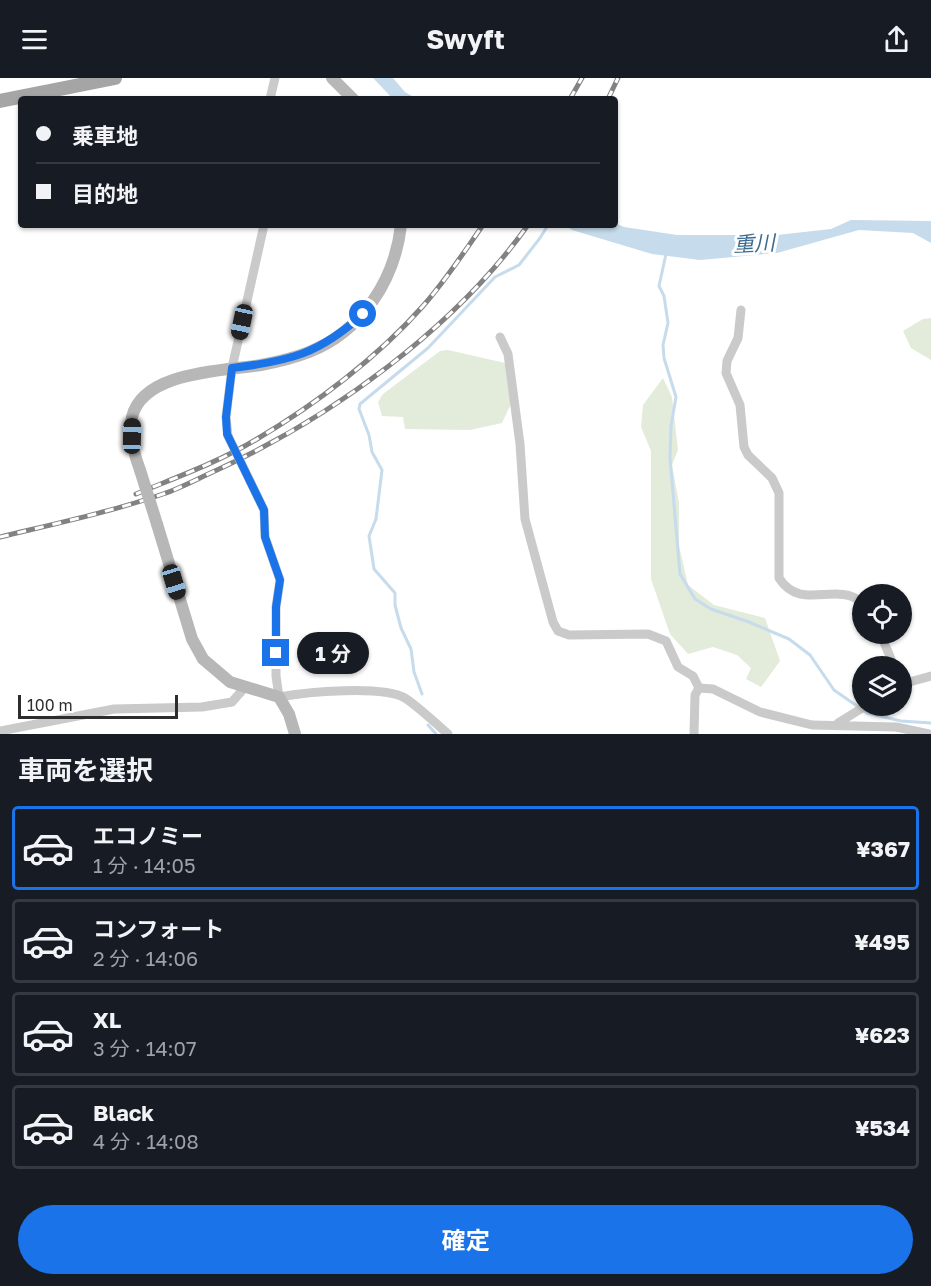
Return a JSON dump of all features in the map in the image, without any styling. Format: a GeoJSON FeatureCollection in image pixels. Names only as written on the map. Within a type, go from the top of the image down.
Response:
{"type":"FeatureCollection","features":[{"type":"Feature","properties":{"kind":"main road"},"geometry":{"type":"LineString","coordinates":[[25,96],[115,78]]}},
{"type":"Feature","properties":{"kind":"main road"},"geometry":{"type":"LineString","coordinates":[[0,101],[18,97]]}},
{"type":"Feature","properties":{"kind":"street"},"geometry":{"type":"LineString","coordinates":[[271,96],[275,78]]}},
{"type":"Feature","properties":{"kind":"street"},"geometry":{"type":"LineString","coordinates":[[332,78],[350,96]]}},
{"type":"Feature","properties":{"kind":"street"},"geometry":{"type":"LineString","coordinates":[[263,228],[232,368],[226,417],[228,436],[264,510],[265,537],[280,580],[276,607],[276,676],[279,697],[289,714],[295,734]]}},
{"type":"Feature","properties":{"kind":"street"},"geometry":{"type":"LineString","coordinates":[[400,228],[392,265],[383,284],[363,314],[347,329],[310,351],[284,360],[232,368],[168,382],[147,393],[135,409],[132,417],[132,436],[134,454],[192,639],[202,659],[230,682],[279,697],[305,692],[381,692],[403,697],[448,734]]}},
{"type":"Feature","properties":{"kind":"street"},"geometry":{"type":"LineString","coordinates":[[741,310],[738,338],[727,360],[726,373],[740,405],[744,447],[748,455],[772,478],[779,494],[779,578],[785,587],[793,592],[812,596],[841,593],[852,596]]}},
{"type":"Feature","properties":{"kind":"street"},"geometry":{"type":"LineString","coordinates":[[500,337],[508,354],[520,444],[525,519],[552,622],[558,632],[569,635],[648,634],[666,641],[678,667],[693,676],[699,688]]}},
{"type":"Feature","properties":{"kind":"street"},"geometry":{"type":"LineString","coordinates":[[912,681],[931,676]]}},
{"type":"Feature","properties":{"kind":"street"},"geometry":{"type":"LineString","coordinates":[[0,731],[114,709],[202,706],[232,702],[246,686]]}},
{"type":"Feature","properties":{"kind":"street"},"geometry":{"type":"LineString","coordinates":[[699,688],[713,689],[759,712],[812,724],[896,727],[928,734]]}},
{"type":"Feature","properties":{"kind":"street"},"geometry":{"type":"LineString","coordinates":[[694,734],[695,695],[699,688]]}},
{"type":"Feature","properties":{"kind":"street"},"geometry":{"type":"LineString","coordinates":[[837,724],[852,714]]}},
{"type":"Feature","properties":{"kind":"green space"},"geometry":{"type":"Polygon","coordinates":[[[931,318],[931,360],[911,348],[903,331],[923,319],[931,318]]]}},
{"type":"Feature","properties":{"kind":"green space"},"geometry":{"type":"Polygon","coordinates":[[[448,350],[505,363],[511,404],[502,423],[470,430],[405,429],[403,417],[382,416],[378,402],[383,394],[440,351],[448,350]]]}},
{"type":"Feature","properties":{"kind":"green space"},"geometry":{"type":"Polygon","coordinates":[[[663,378],[672,397],[678,450],[672,465],[679,503],[679,546],[688,585],[714,605],[765,618],[780,661],[761,687],[746,679],[751,668],[737,655],[713,647],[688,654],[670,634],[651,579],[651,451],[641,427],[643,405],[663,378]]]}},
{"type":"Feature","properties":{"kind":"water"},"geometry":{"type":"Polygon","coordinates":[[[373,78],[393,78],[405,92],[412,96],[390,96],[373,78]]]}},
{"type":"Feature","properties":{"kind":"water","name":"重川"},"geometry":{"type":"Polygon","coordinates":[[[851,220],[931,221],[931,243],[913,233],[859,230],[777,253],[700,260],[652,254],[569,228],[618,228],[618,224],[677,235],[777,235],[831,229],[851,220]]]}},
{"type":"Feature","properties":{"kind":"waterway"},"geometry":{"type":"LineString","coordinates":[[422,694],[414,672],[411,649],[401,628],[395,605],[395,593],[374,569],[369,536],[376,519],[382,470],[372,452],[369,435],[359,409],[360,404],[428,348],[495,277],[519,265],[546,228]]}},
{"type":"Feature","properties":{"kind":"waterway"},"geometry":{"type":"LineString","coordinates":[[666,254],[659,286],[664,296],[668,323],[663,345],[664,358],[676,397],[671,426],[670,458],[680,574],[695,599],[711,609],[789,639],[810,655],[834,690],[867,713],[901,721],[931,723]]}},
{"type":"Feature","properties":{"kind":"waterway"},"geometry":{"type":"LineString","coordinates":[[428,725],[436,734]]}},
{"type":"Feature","properties":{"kind":"railway"},"geometry":{"type":"LineString","coordinates":[[572,96],[582,78]]}},
{"type":"Feature","properties":{"kind":"railway"},"geometry":{"type":"LineString","coordinates":[[609,96],[618,78]]}},
{"type":"Feature","properties":{"kind":"railway"},"geometry":{"type":"LineString","coordinates":[[136,494],[228,455],[302,411],[324,395],[366,361],[423,306],[481,228]]}},
{"type":"Feature","properties":{"kind":"railway"},"geometry":{"type":"LineString","coordinates":[[0,537],[102,512],[170,492],[260,449],[304,424],[388,367],[427,334],[464,300],[526,228]]}},
{"type":"Feature","properties":{"kind":"route"},"geometry":{"type":"LineString","coordinates":[[276,653],[276,607],[280,580],[265,537],[264,510],[227,434],[226,417],[232,368],[284,360],[310,351],[330,341],[363,314]]}}]}
